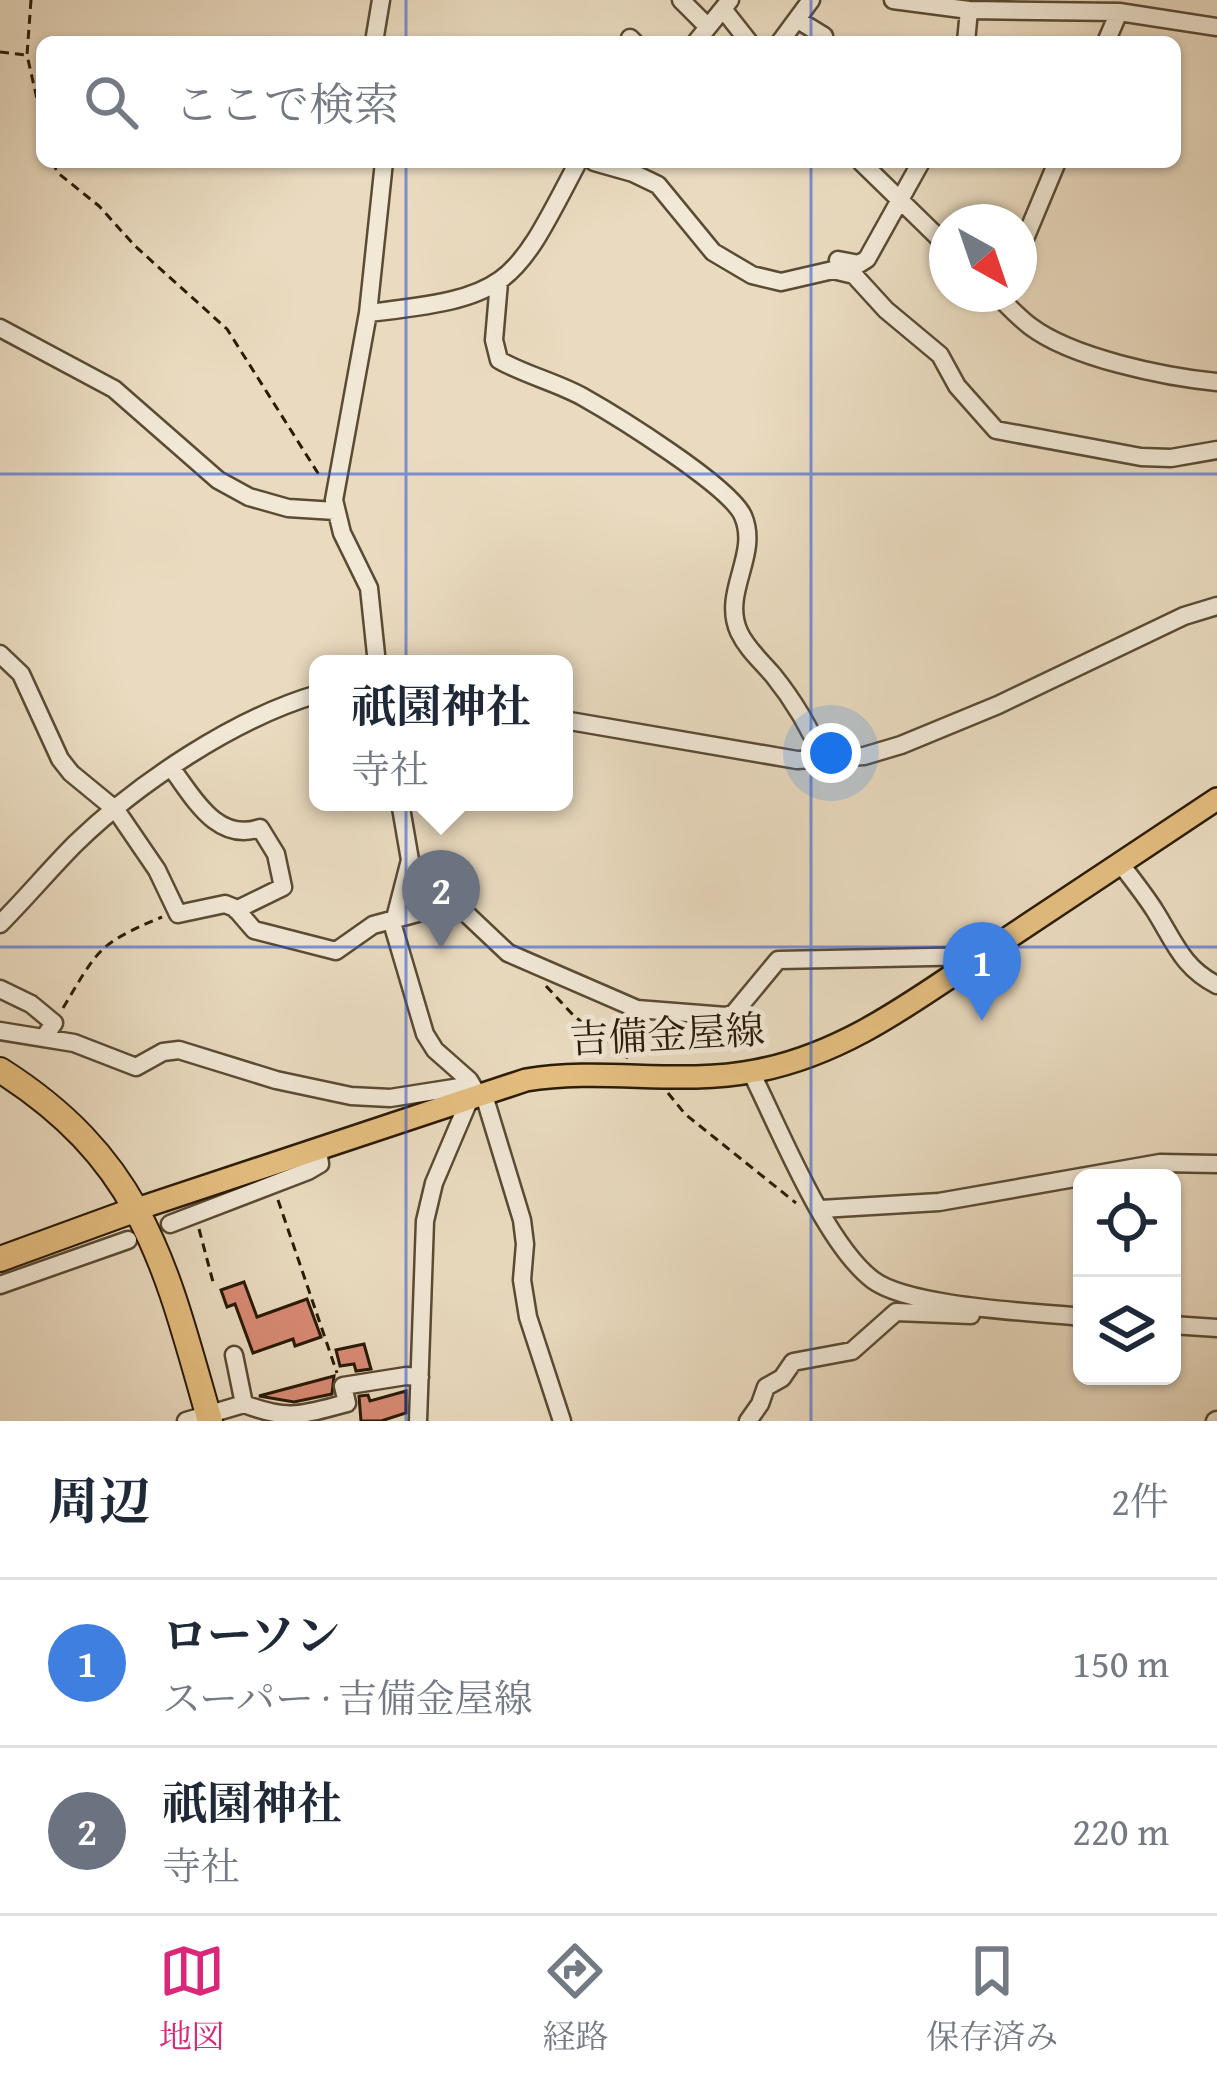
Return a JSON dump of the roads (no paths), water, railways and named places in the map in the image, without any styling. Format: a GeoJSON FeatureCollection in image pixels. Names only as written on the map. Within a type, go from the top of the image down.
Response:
{"type":"FeatureCollection","features":[{"type":"Feature","properties":{"kind":"highway"},"geometry":{"type":"LineString","coordinates":[[0,1070],[67,1120],[137,1209],[165,1267],[202,1419]]}},
{"type":"Feature","properties":{"kind":"highway"},"geometry":{"type":"LineString","coordinates":[[0,1259],[137,1209]]}},
{"type":"Feature","properties":{"kind":"main road","name":"吉備金屋線"},"geometry":{"type":"LineString","coordinates":[[137,1209],[476,1093],[558,1075],[751,1072],[806,1059],[847,1042],[1217,799]]}},
{"type":"Feature","properties":{"kind":"street"},"geometry":{"type":"LineString","coordinates":[[375,36],[381,0]]}},
{"type":"Feature","properties":{"kind":"street"},"geometry":{"type":"LineString","coordinates":[[681,0],[708,27]]}},
{"type":"Feature","properties":{"kind":"street"},"geometry":{"type":"LineString","coordinates":[[785,36],[811,0]]}},
{"type":"Feature","properties":{"kind":"street"},"geometry":{"type":"LineString","coordinates":[[893,0],[969,10],[1119,13],[1217,27]]}},
{"type":"Feature","properties":{"kind":"street"},"geometry":{"type":"LineString","coordinates":[[701,36],[726,5],[744,36]]}},
{"type":"Feature","properties":{"kind":"street"},"geometry":{"type":"LineString","coordinates":[[967,36],[969,10]]}},
{"type":"Feature","properties":{"kind":"street"},"geometry":{"type":"LineString","coordinates":[[1109,36],[1119,13]]}},
{"type":"Feature","properties":{"kind":"street"},"geometry":{"type":"LineString","coordinates":[[798,20],[824,36]]}},
{"type":"Feature","properties":{"kind":"street"},"geometry":{"type":"LineString","coordinates":[[376,655],[370,588],[335,505],[368,313],[383,168]]}},
{"type":"Feature","properties":{"kind":"street"},"geometry":{"type":"LineString","coordinates":[[368,313],[442,304],[478,294],[499,282],[518,268],[536,243],[575,168]]}},
{"type":"Feature","properties":{"kind":"street"},"geometry":{"type":"LineString","coordinates":[[615,168],[658,185],[713,252],[739,268],[774,281],[838,270],[854,275],[886,310],[940,355],[957,386],[996,430],[1142,457],[1172,458],[1217,450]]}},
{"type":"Feature","properties":{"kind":"street"},"geometry":{"type":"LineString","coordinates":[[867,168],[929,228]]}},
{"type":"Feature","properties":{"kind":"street"},"geometry":{"type":"LineString","coordinates":[[813,274],[824,261],[862,263],[918,168]]}},
{"type":"Feature","properties":{"kind":"street"},"geometry":{"type":"LineString","coordinates":[[1037,210],[1055,168]]}},
{"type":"Feature","properties":{"kind":"street"},"geometry":{"type":"LineString","coordinates":[[499,282],[494,340],[499,360],[581,396],[704,477],[738,508],[747,542],[736,585],[736,622],[747,646],[790,698],[824,761]]}},
{"type":"Feature","properties":{"kind":"street"},"geometry":{"type":"LineString","coordinates":[[1015,312],[1049,338],[1171,378],[1217,382]]}},
{"type":"Feature","properties":{"kind":"street"},"geometry":{"type":"LineString","coordinates":[[0,328],[114,389],[218,480],[249,497],[288,508],[335,505]]}},
{"type":"Feature","properties":{"kind":"street"},"geometry":{"type":"LineString","coordinates":[[573,722],[775,757],[824,761],[901,745],[998,705],[1184,616],[1217,607]]}},
{"type":"Feature","properties":{"kind":"street"},"geometry":{"type":"LineString","coordinates":[[0,654],[21,674],[60,759],[116,810],[157,871],[175,911],[184,914],[225,904],[254,930],[336,951],[364,929],[454,903],[500,947],[637,1009],[726,1016],[734,1013],[778,960],[981,956]]}},
{"type":"Feature","properties":{"kind":"street"},"geometry":{"type":"LineString","coordinates":[[0,924],[77,843],[116,810],[212,740],[309,697]]}},
{"type":"Feature","properties":{"kind":"street"},"geometry":{"type":"LineString","coordinates":[[172,769],[211,820],[240,831],[260,828],[277,854],[283,887],[236,910]]}},
{"type":"Feature","properties":{"kind":"street"},"geometry":{"type":"LineString","coordinates":[[402,811],[410,846],[409,869],[392,921],[424,1034],[470,1080],[522,1220],[522,1280],[528,1316],[562,1421]]}},
{"type":"Feature","properties":{"kind":"street"},"geometry":{"type":"LineString","coordinates":[[1120,863],[1156,912],[1178,954],[1196,974],[1217,985]]}},
{"type":"Feature","properties":{"kind":"street"},"geometry":{"type":"LineString","coordinates":[[0,989],[31,1004],[50,1029]]}},
{"type":"Feature","properties":{"kind":"street"},"geometry":{"type":"LineString","coordinates":[[0,1031],[50,1029],[136,1067],[163,1052],[179,1050],[276,1080],[351,1096],[390,1098],[460,1087],[476,1093]]}},
{"type":"Feature","properties":{"kind":"street"},"geometry":{"type":"LineString","coordinates":[[751,1072],[821,1210],[856,1264],[874,1281],[924,1298],[1073,1316]]}},
{"type":"Feature","properties":{"kind":"street"},"geometry":{"type":"LineString","coordinates":[[418,1421],[424,1221],[434,1183],[476,1093]]}},
{"type":"Feature","properties":{"kind":"street"},"geometry":{"type":"LineString","coordinates":[[170,1225],[274,1187],[320,1164],[319,1149]]}},
{"type":"Feature","properties":{"kind":"street"},"geometry":{"type":"LineString","coordinates":[[821,1210],[940,1202],[1160,1162],[1217,1164]]}},
{"type":"Feature","properties":{"kind":"street"},"geometry":{"type":"LineString","coordinates":[[0,1285],[128,1240]]}},
{"type":"Feature","properties":{"kind":"street"},"geometry":{"type":"LineString","coordinates":[[748,1421],[766,1387],[782,1378],[794,1362],[852,1352],[896,1312],[984,1316],[999,1307]]}},
{"type":"Feature","properties":{"kind":"street"},"geometry":{"type":"LineString","coordinates":[[1181,1326],[1217,1328]]}},
{"type":"Feature","properties":{"kind":"street"},"geometry":{"type":"LineString","coordinates":[[233,1355],[244,1404]]}},
{"type":"Feature","properties":{"kind":"street"},"geometry":{"type":"LineString","coordinates":[[202,1419],[244,1404],[270,1418],[287,1419],[347,1403],[343,1386],[420,1377]]}},
{"type":"Feature","properties":{"kind":"place","name":"祇園神社"},"geometry":{"type":"Point","coordinates":[441,949]}},
{"type":"Feature","properties":{"kind":"place","name":"ローソン"},"geometry":{"type":"Point","coordinates":[982,1021]}}]}
